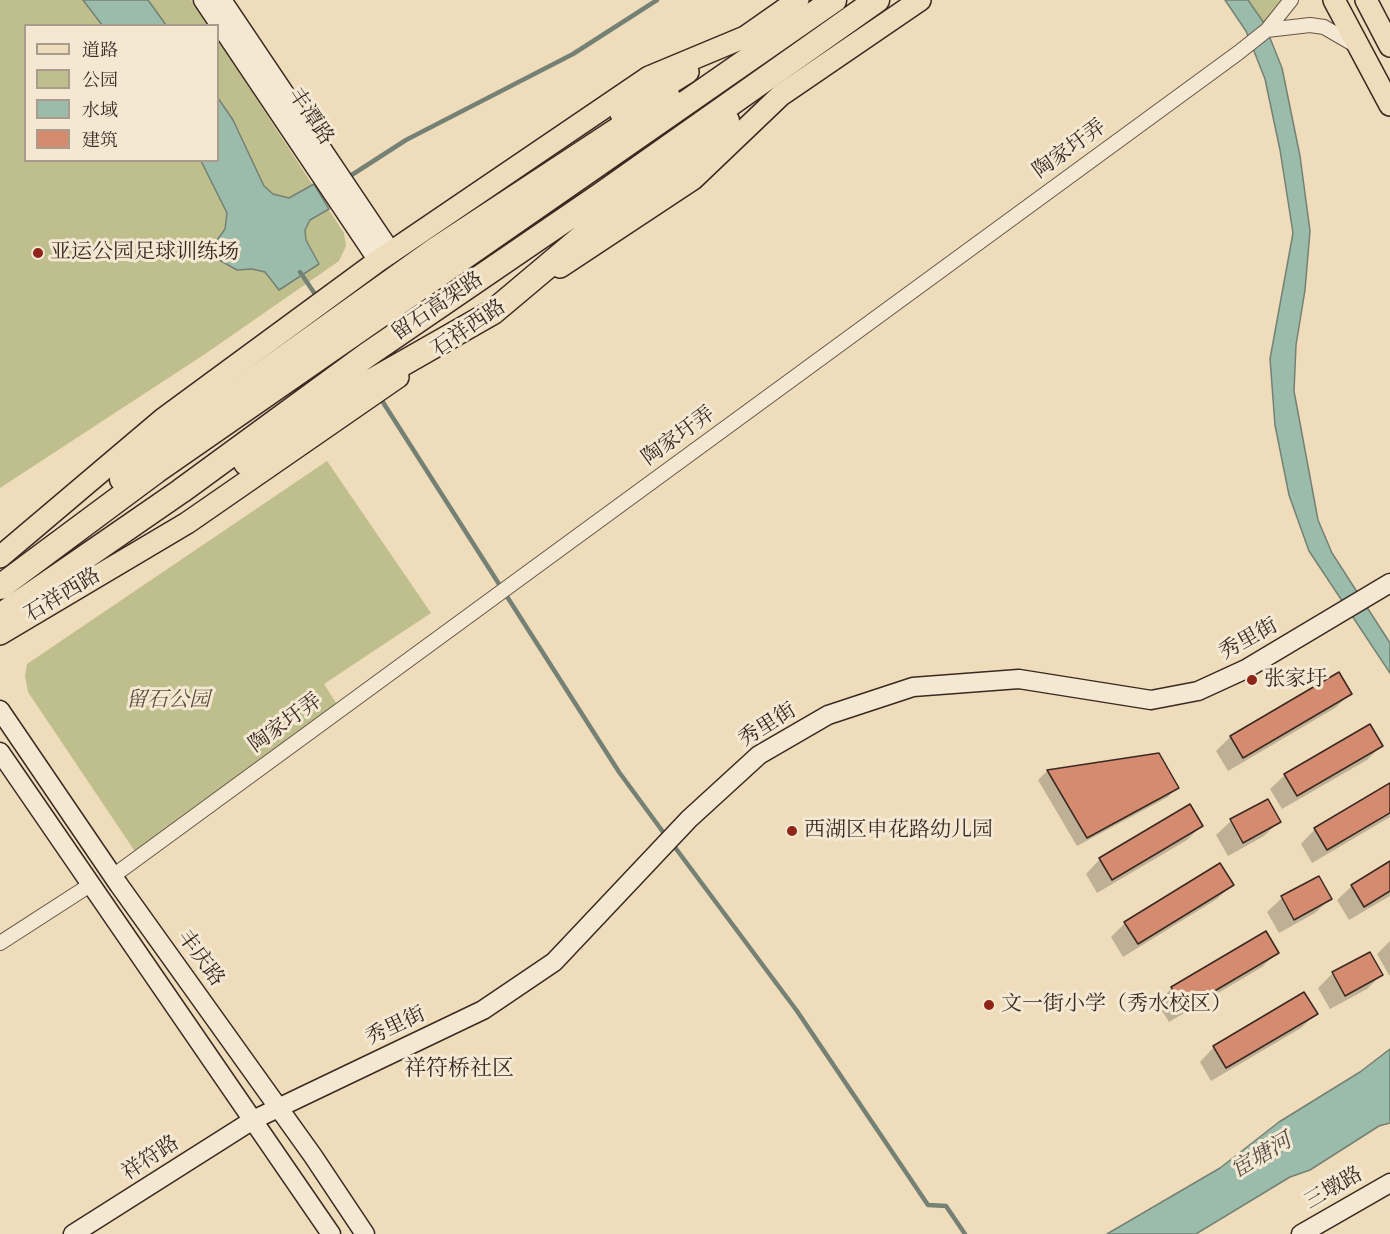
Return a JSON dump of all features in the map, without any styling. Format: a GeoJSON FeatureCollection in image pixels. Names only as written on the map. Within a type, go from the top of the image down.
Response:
{"type":"FeatureCollection","features":[{"type":"Feature","properties":{"kind":"highway","name":"留石高架路"},"geometry":{"type":"LineString","coordinates":[[151,463],[288,380],[346,324],[755,43],[834,0]]}},
{"type":"Feature","properties":{"kind":"highway","name":"留石高架路"},"geometry":{"type":"LineString","coordinates":[[177,502],[303,402],[346,324],[782,67],[877,0]]}},
{"type":"Feature","properties":{"kind":"highway"},"geometry":{"type":"LineString","coordinates":[[0,587],[21,573],[303,333],[346,324],[383,288],[537,182],[755,43]]}},
{"type":"Feature","properties":{"kind":"highway"},"geometry":{"type":"LineString","coordinates":[[0,616],[177,502],[349,402],[493,312],[631,196],[696,151],[782,67]]}},
{"type":"Feature","properties":{"kind":"main road"},"geometry":{"type":"LineString","coordinates":[[346,324],[385,257],[649,77],[755,43],[798,0]]}},
{"type":"Feature","properties":{"kind":"main road","name":"石祥西路"},"geometry":{"type":"LineString","coordinates":[[493,312],[693,179],[781,95],[920,0]]}},
{"type":"Feature","properties":{"kind":"main road"},"geometry":{"type":"LineString","coordinates":[[1334,0],[1390,105]]}},
{"type":"Feature","properties":{"kind":"main road"},"geometry":{"type":"LineString","coordinates":[[1366,0],[1390,46]]}},
{"type":"Feature","properties":{"kind":"main road"},"geometry":{"type":"LineString","coordinates":[[0,557],[164,419],[303,333]]}},
{"type":"Feature","properties":{"kind":"main road","name":"石祥西路"},"geometry":{"type":"LineString","coordinates":[[0,634],[187,523],[349,402]]}},
{"type":"Feature","properties":{"kind":"street","name":"丰潭路"},"geometry":{"type":"LineString","coordinates":[[203,0],[342,192],[385,257]]}},
{"type":"Feature","properties":{"kind":"street","name":"丰潭路"},"geometry":{"type":"LineString","coordinates":[[222,0],[330,176]]}},
{"type":"Feature","properties":{"kind":"street","name":"陶家圩弄"},"geometry":{"type":"LineString","coordinates":[[113,876],[1238,52],[1267,30],[1290,0]]}},
{"type":"Feature","properties":{"kind":"street","name":"陶家圩弄"},"geometry":{"type":"LineString","coordinates":[[1267,30],[1310,24],[1324,27],[1359,47]]}},
{"type":"Feature","properties":{"kind":"street","name":"秀里街"},"geometry":{"type":"LineString","coordinates":[[253,1120],[278,1106],[407,1048],[483,1010],[554,962],[689,819],[729,781],[759,755],[828,715],[913,687],[1019,679],[1152,700],[1198,691],[1246,669],[1341,614],[1390,582]]}},
{"type":"Feature","properties":{"kind":"street","name":"丰庆路"},"geometry":{"type":"LineString","coordinates":[[0,710],[113,876],[278,1106],[365,1234]]}},
{"type":"Feature","properties":{"kind":"street"},"geometry":{"type":"LineString","coordinates":[[0,752],[331,1234]]}},
{"type":"Feature","properties":{"kind":"street"},"geometry":{"type":"LineString","coordinates":[[0,943],[90,885]]}},
{"type":"Feature","properties":{"kind":"street","name":"祥符路"},"geometry":{"type":"LineString","coordinates":[[73,1234],[253,1120]]}},
{"type":"Feature","properties":{"kind":"street","name":"三墩路"},"geometry":{"type":"LineString","coordinates":[[1301,1234],[1390,1183]]}},
{"type":"Feature","properties":{"kind":"green space"},"geometry":{"type":"Polygon","coordinates":[[[0,0],[191,0],[207,24],[24,24],[24,162],[219,162],[219,42],[344,233],[346,246],[339,261],[205,354],[0,488],[0,0]]]}},
{"type":"Feature","properties":{"kind":"green space"},"geometry":{"type":"Polygon","coordinates":[[[1248,0],[1285,0],[1264,23],[1248,0]]]}},
{"type":"Feature","properties":{"kind":"green space","name":"留石公园"},"geometry":{"type":"Polygon","coordinates":[[[327,461],[431,613],[324,684],[340,709],[140,859],[28,692],[25,676],[27,664],[327,461]]]}},
{"type":"Feature","properties":{"kind":"water"},"geometry":{"type":"Polygon","coordinates":[[[83,0],[148,0],[165,24],[101,24],[83,0]]]}},
{"type":"Feature","properties":{"kind":"water"},"geometry":{"type":"Polygon","coordinates":[[[1225,0],[1248,0],[1264,23],[1282,68],[1300,156],[1310,231],[1305,290],[1296,345],[1294,391],[1318,520],[1332,553],[1390,643],[1390,673],[1309,551],[1289,495],[1275,425],[1270,359],[1293,233],[1280,150],[1265,79],[1246,31],[1225,0]]]}},
{"type":"Feature","properties":{"kind":"water"},"geometry":{"type":"Polygon","coordinates":[[[219,99],[233,120],[264,186],[273,194],[289,198],[314,184],[329,209],[310,220],[305,230],[306,240],[319,264],[279,290],[265,272],[252,269],[237,270],[221,261],[212,247],[225,229],[227,213],[202,162],[219,162],[219,99]]]}},
{"type":"Feature","properties":{"kind":"water","name":"宦塘河"},"geometry":{"type":"Polygon","coordinates":[[[1390,1049],[1390,1123],[1379,1126],[1310,1170],[1290,1177],[1196,1234],[1107,1234],[1220,1168],[1279,1122],[1360,1072],[1390,1049]]]}},
{"type":"Feature","properties":{"kind":"building"},"geometry":{"type":"Polygon","coordinates":[[[1339,672],[1352,694],[1243,758],[1230,736],[1339,672]]]}},
{"type":"Feature","properties":{"kind":"building"},"geometry":{"type":"Polygon","coordinates":[[[1370,724],[1383,746],[1297,796],[1284,774],[1370,724]]]}},
{"type":"Feature","properties":{"kind":"building"},"geometry":{"type":"Polygon","coordinates":[[[1159,753],[1179,788],[1087,838],[1047,770],[1159,753]]]}},
{"type":"Feature","properties":{"kind":"building"},"geometry":{"type":"Polygon","coordinates":[[[1390,783],[1390,813],[1327,850],[1314,828],[1390,783]]]}},
{"type":"Feature","properties":{"kind":"building"},"geometry":{"type":"Polygon","coordinates":[[[1268,799],[1281,822],[1243,843],[1230,819],[1268,799]]]}},
{"type":"Feature","properties":{"kind":"building"},"geometry":{"type":"Polygon","coordinates":[[[1190,804],[1203,826],[1112,880],[1099,858],[1190,804]]]}},
{"type":"Feature","properties":{"kind":"building"},"geometry":{"type":"Polygon","coordinates":[[[1390,861],[1390,891],[1364,907],[1351,885],[1390,861]]]}},
{"type":"Feature","properties":{"kind":"building"},"geometry":{"type":"Polygon","coordinates":[[[1220,863],[1234,885],[1138,944],[1124,922],[1220,863]]]}},
{"type":"Feature","properties":{"kind":"building"},"geometry":{"type":"Polygon","coordinates":[[[1319,876],[1332,899],[1294,920],[1281,896],[1319,876]]]}},
{"type":"Feature","properties":{"kind":"building"},"geometry":{"type":"Polygon","coordinates":[[[1266,931],[1279,953],[1184,1009],[1171,987],[1266,931]]]}},
{"type":"Feature","properties":{"kind":"building"},"geometry":{"type":"Polygon","coordinates":[[[1370,952],[1383,975],[1345,996],[1332,972],[1370,952]]]}},
{"type":"Feature","properties":{"kind":"building"},"geometry":{"type":"Polygon","coordinates":[[[1304,992],[1318,1014],[1226,1068],[1213,1046],[1304,992]]]}},
{"type":"Feature","properties":{"kind":"waterway"},"geometry":{"type":"LineString","coordinates":[[347,178],[406,140],[573,54],[657,0]]}},
{"type":"Feature","properties":{"kind":"waterway"},"geometry":{"type":"LineString","coordinates":[[300,272],[317,297]]}},
{"type":"Feature","properties":{"kind":"waterway"},"geometry":{"type":"LineString","coordinates":[[379,396],[619,772],[666,836]]}},
{"type":"Feature","properties":{"kind":"waterway"},"geometry":{"type":"LineString","coordinates":[[671,842],[797,1011],[928,1205],[946,1206],[965,1234]]}},
{"type":"Feature","properties":{"kind":"place","name":"亚运公园足球训练场"},"geometry":{"type":"Point","coordinates":[38,253]}},
{"type":"Feature","properties":{"kind":"place","name":"张家圩"},"geometry":{"type":"Point","coordinates":[1252,680]}},
{"type":"Feature","properties":{"kind":"place","name":"西湖区申花路幼儿园"},"geometry":{"type":"Point","coordinates":[792,831]}},
{"type":"Feature","properties":{"kind":"place","name":"文一街小学（秀水校区）"},"geometry":{"type":"Point","coordinates":[989,1005]}},
{"type":"Feature","properties":{"kind":"district","name":"祥符桥社区"},"geometry":{"type":"Point","coordinates":[459,1070]}}]}
